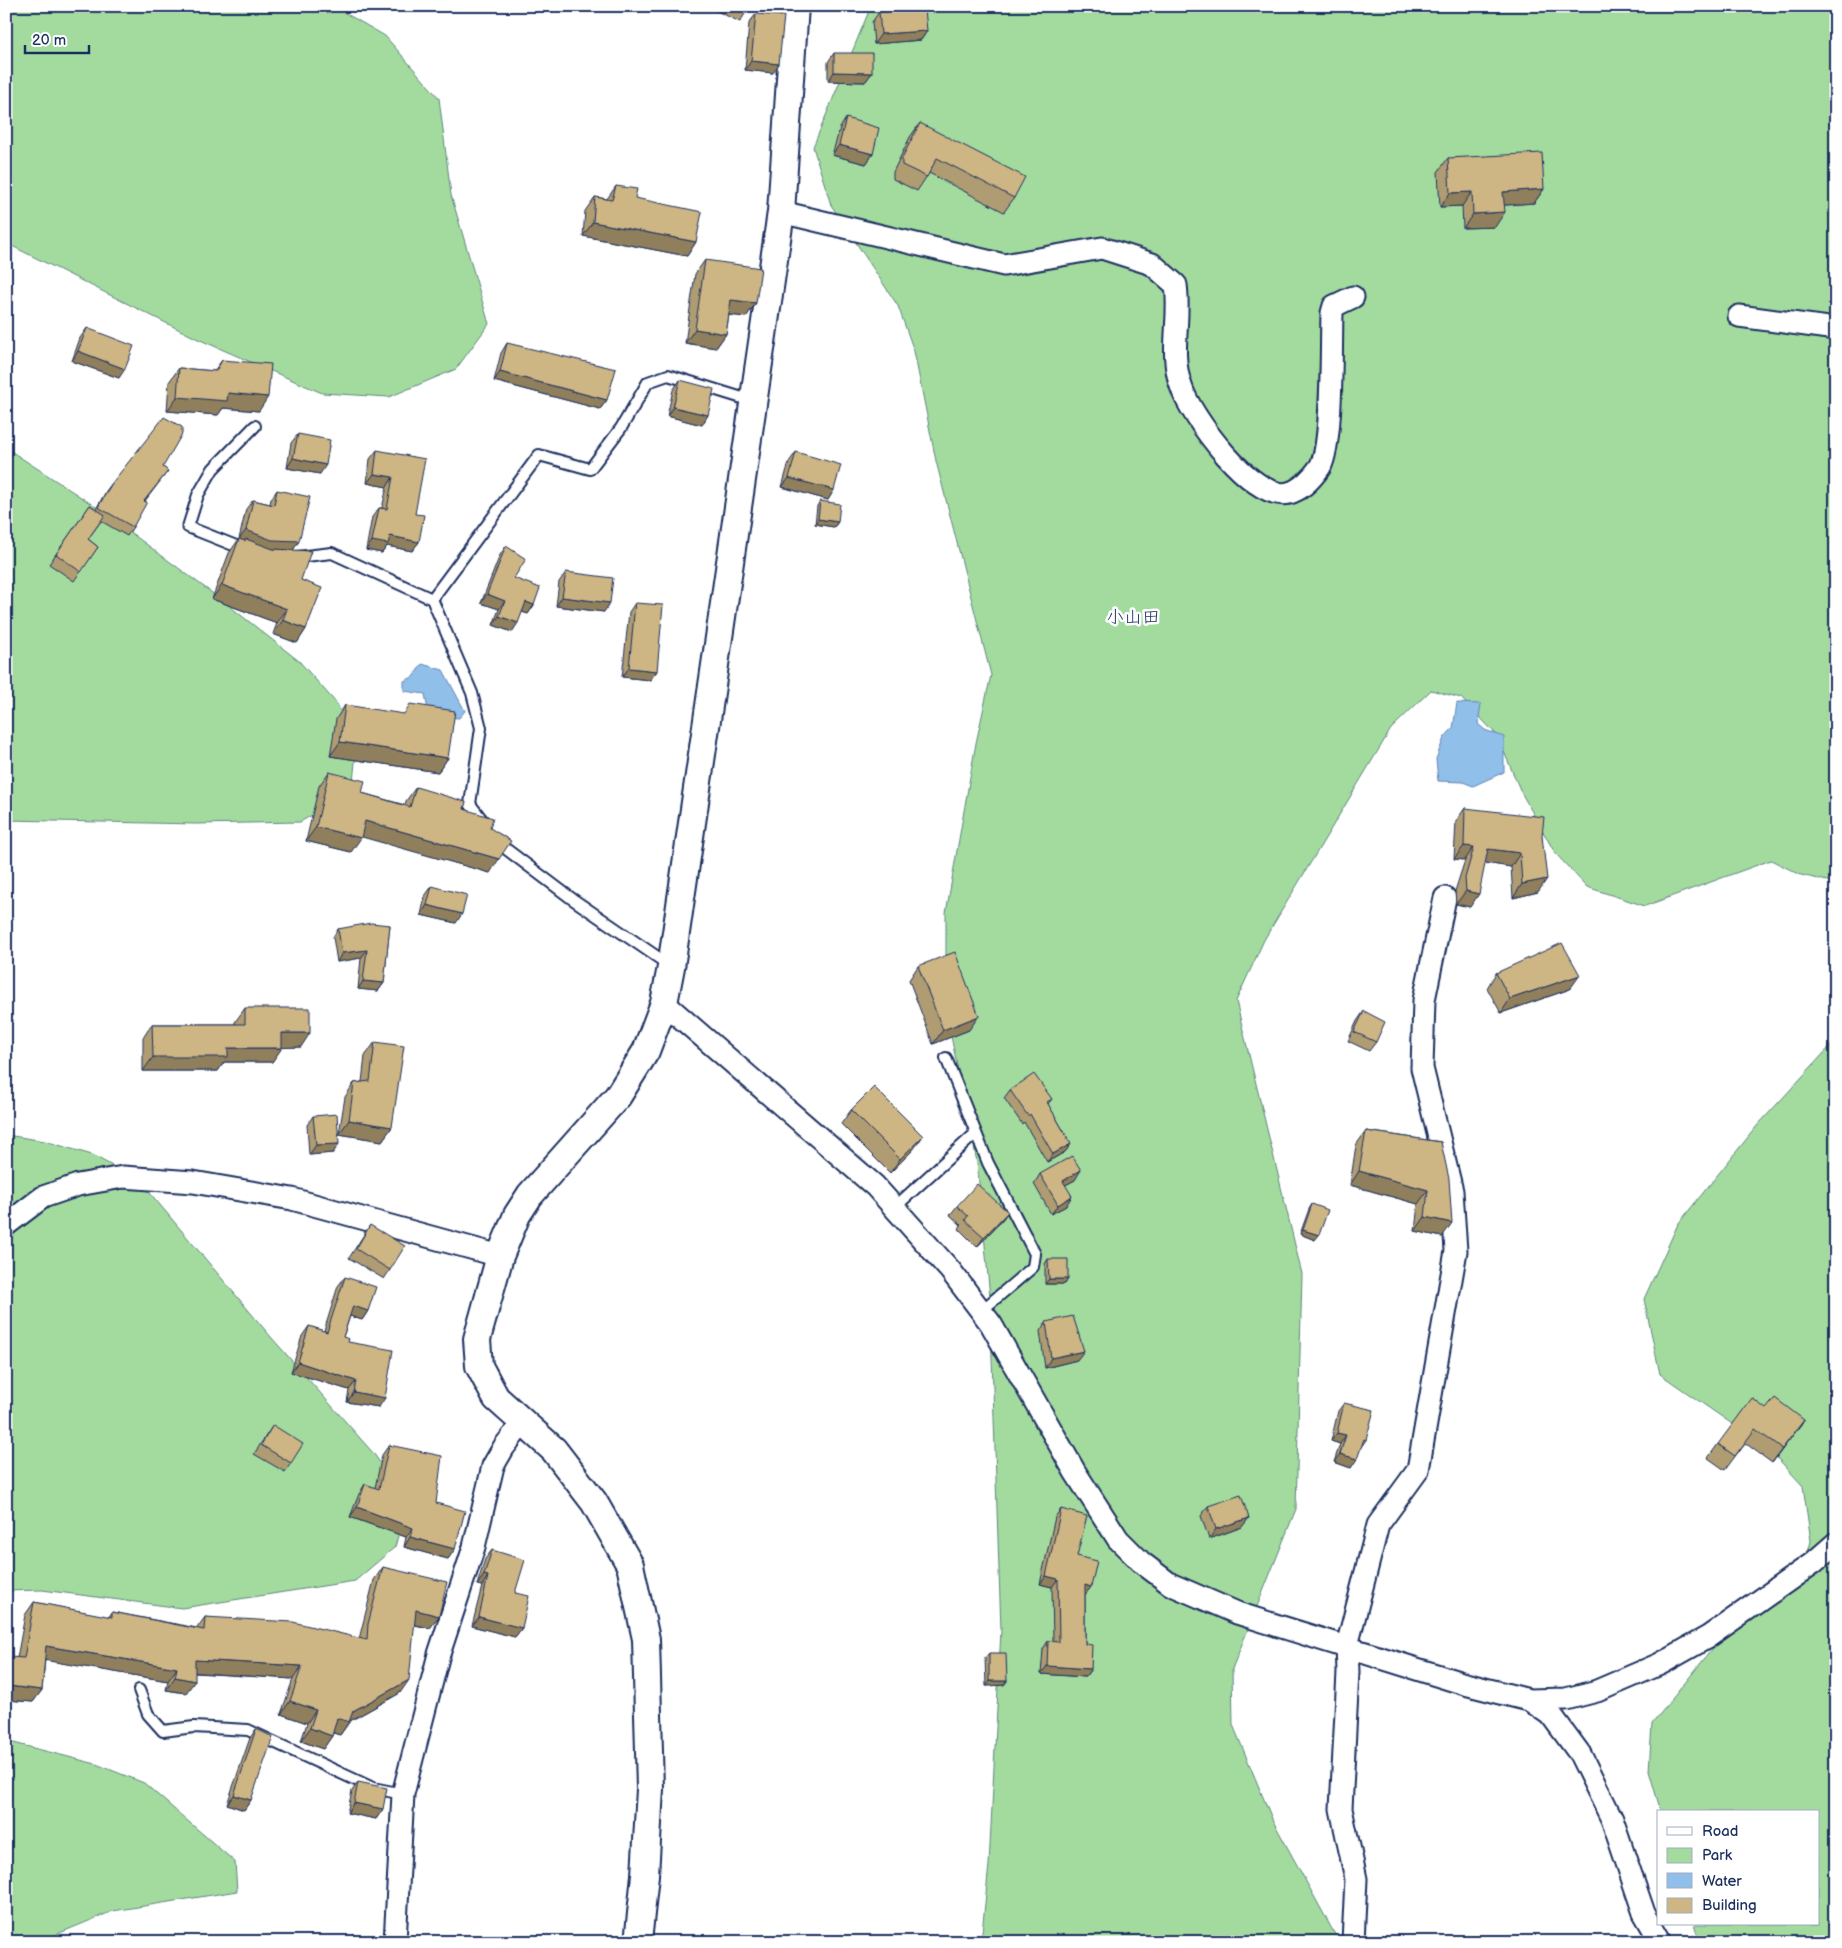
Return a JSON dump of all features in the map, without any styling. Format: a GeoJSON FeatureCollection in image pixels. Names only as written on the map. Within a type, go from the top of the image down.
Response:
{"type":"FeatureCollection","features":[{"type":"Feature","properties":{"kind":"street"},"geometry":{"type":"LineString","coordinates":[[638,1942],[645,1875],[650,1790],[646,1639],[630,1565],[594,1502],[554,1450],[524,1421],[496,1398],[479,1366],[477,1340],[500,1256],[517,1214],[530,1195],[618,1096],[646,1051],[664,1003],[671,967],[781,212],[794,6]]}},
{"type":"Feature","properties":{"kind":"street"},"geometry":{"type":"LineString","coordinates":[[781,212],[1004,265],[1102,248],[1152,264],[1176,285],[1179,306],[1174,352],[1181,387],[1197,417],[1221,452],[1264,490],[1288,494],[1307,483],[1321,465],[1328,436],[1332,313],[1334,306],[1353,297]]}},
{"type":"Feature","properties":{"kind":"street"},"geometry":{"type":"LineString","coordinates":[[1739,316],[1836,329]]}},
{"type":"Feature","properties":{"kind":"street"},"geometry":{"type":"LineString","coordinates":[[1353,1942],[1356,1879],[1341,1809],[1348,1672],[1347,1646],[1378,1525],[1418,1470],[1456,1251],[1452,1191],[1422,1068],[1424,1000],[1444,898]]}},
{"type":"Feature","properties":{"kind":"street"},"geometry":{"type":"LineString","coordinates":[[664,1003],[874,1186],[950,1270],[981,1311],[1075,1472],[1118,1539],[1141,1562],[1170,1584],[1237,1613],[1465,1684],[1530,1700],[1566,1699],[1597,1692],[1660,1664],[1708,1637],[1813,1563],[1836,1543]]}},
{"type":"Feature","properties":{"kind":"street"},"geometry":{"type":"LineString","coordinates":[[6,1225],[43,1197],[78,1185],[123,1176],[192,1182],[292,1199],[500,1256]]}},
{"type":"Feature","properties":{"kind":"street"},"geometry":{"type":"LineString","coordinates":[[394,1942],[403,1794],[439,1654],[474,1547],[493,1466],[504,1447],[524,1421]]}},
{"type":"Feature","properties":{"kind":"street"},"geometry":{"type":"LineString","coordinates":[[1530,1700],[1552,1716],[1580,1754],[1612,1818],[1644,1913],[1661,1942]]}},
{"type":"Feature","properties":{"kind":"lane"},"geometry":{"type":"LineString","coordinates":[[432,599],[539,455],[590,469],[621,428],[648,382],[668,375],[754,401]]}},
{"type":"Feature","properties":{"kind":"lane"},"geometry":{"type":"LineString","coordinates":[[255,426],[213,469],[198,494],[188,527],[256,553]]}},
{"type":"Feature","properties":{"kind":"lane"},"geometry":{"type":"LineString","coordinates":[[290,557],[332,553],[432,599],[472,693],[481,728],[470,804],[502,846],[570,898],[671,967]]}},
{"type":"Feature","properties":{"kind":"lane"},"geometry":{"type":"LineString","coordinates":[[946,1058],[988,1163],[1035,1254],[1033,1267],[981,1311]]}},
{"type":"Feature","properties":{"kind":"lane"},"geometry":{"type":"LineString","coordinates":[[894,1208],[976,1133]]}},
{"type":"Feature","properties":{"kind":"lane"},"geometry":{"type":"LineString","coordinates":[[139,1690],[148,1714],[163,1732],[194,1727],[248,1730],[372,1788],[403,1794]]}},
{"type":"Feature","properties":{"kind":"green space"},"geometry":{"type":"Polygon","coordinates":[[[6,6],[333,6],[385,36],[439,98],[451,195],[489,324],[456,369],[389,397],[322,393],[198,339],[6,243],[6,6]]]}},
{"type":"Feature","properties":{"kind":"green space"},"geometry":{"type":"Polygon","coordinates":[[[871,6],[1836,6],[1836,883],[1801,875],[1771,860],[1645,906],[1587,887],[1555,853],[1521,792],[1497,735],[1461,698],[1431,690],[1391,729],[1264,940],[1236,1001],[1302,1274],[1296,1509],[1232,1669],[1233,1725],[1273,1821],[1339,1942],[981,1942],[989,1865],[1001,1630],[990,1297],[977,1162],[946,1012],[946,913],[976,743],[991,675],[936,461],[914,351],[898,306],[831,205],[813,147],[871,6]]]}},
{"type":"Feature","properties":{"kind":"green space"},"geometry":{"type":"Polygon","coordinates":[[[6,448],[96,507],[223,601],[299,661],[337,704],[357,743],[352,792],[300,822],[196,824],[6,820],[6,448]]]}},
{"type":"Feature","properties":{"kind":"green space"},"geometry":{"type":"Polygon","coordinates":[[[1836,1040],[1836,1942],[1701,1942],[1696,1926],[1820,1926],[1820,1810],[1660,1810],[1649,1771],[1652,1724],[1725,1633],[1803,1571],[1811,1541],[1803,1486],[1771,1451],[1660,1374],[1644,1299],[1678,1224],[1757,1126],[1836,1040]]]}},
{"type":"Feature","properties":{"kind":"green space"},"geometry":{"type":"Polygon","coordinates":[[[6,1135],[45,1141],[92,1155],[139,1180],[271,1337],[374,1454],[407,1503],[395,1547],[355,1581],[182,1608],[42,1590],[6,1591],[6,1135]]]}},
{"type":"Feature","properties":{"kind":"green space"},"geometry":{"type":"Polygon","coordinates":[[[6,1741],[96,1764],[144,1783],[235,1862],[237,1891],[113,1911],[38,1942],[6,1942],[6,1741]]]}},
{"type":"Feature","properties":{"kind":"water"},"geometry":{"type":"Polygon","coordinates":[[[422,664],[443,670],[465,711],[459,718],[429,716],[425,694],[404,691],[404,681],[413,677],[422,664]]]}},
{"type":"Feature","properties":{"kind":"water"},"geometry":{"type":"Polygon","coordinates":[[[1457,703],[1481,704],[1478,724],[1485,730],[1504,737],[1504,772],[1473,786],[1463,782],[1438,781],[1436,759],[1444,738],[1453,728],[1457,703]]]}},
{"type":"Feature","properties":{"kind":"building"},"geometry":{"type":"Polygon","coordinates":[[[733,6],[749,6],[746,12],[733,6]]]}},
{"type":"Feature","properties":{"kind":"building"},"geometry":{"type":"Polygon","coordinates":[[[925,8],[927,31],[881,34],[879,12],[925,8]]]}},
{"type":"Feature","properties":{"kind":"building"},"geometry":{"type":"Polygon","coordinates":[[[756,14],[784,16],[779,64],[751,61],[756,14]]]}},
{"type":"Feature","properties":{"kind":"building"},"geometry":{"type":"Polygon","coordinates":[[[834,53],[872,53],[872,73],[834,72],[834,53]]]}},
{"type":"Feature","properties":{"kind":"building"},"geometry":{"type":"Polygon","coordinates":[[[846,118],[879,128],[873,154],[839,145],[846,118]]]}},
{"type":"Feature","properties":{"kind":"building"},"geometry":{"type":"Polygon","coordinates":[[[920,123],[1025,177],[1014,198],[937,158],[927,177],[902,165],[902,158],[920,123]]]}},
{"type":"Feature","properties":{"kind":"building"},"geometry":{"type":"Polygon","coordinates":[[[1542,153],[1544,189],[1503,192],[1505,212],[1473,214],[1472,192],[1450,193],[1448,158],[1542,153]]]}},
{"type":"Feature","properties":{"kind":"building"},"geometry":{"type":"Polygon","coordinates":[[[616,186],[637,189],[635,198],[702,212],[696,242],[593,222],[595,197],[612,200],[616,186]]]}},
{"type":"Feature","properties":{"kind":"building"},"geometry":{"type":"Polygon","coordinates":[[[705,260],[761,268],[756,303],[731,300],[726,334],[695,329],[705,260]]]}},
{"type":"Feature","properties":{"kind":"building"},"geometry":{"type":"Polygon","coordinates":[[[87,328],[134,346],[125,369],[78,351],[87,328]]]}},
{"type":"Feature","properties":{"kind":"building"},"geometry":{"type":"Polygon","coordinates":[[[507,343],[616,369],[607,400],[500,372],[507,343]]]}},
{"type":"Feature","properties":{"kind":"building"},"geometry":{"type":"Polygon","coordinates":[[[222,360],[271,364],[268,397],[228,393],[227,401],[177,397],[179,368],[216,371],[222,360]]]}},
{"type":"Feature","properties":{"kind":"building"},"geometry":{"type":"Polygon","coordinates":[[[680,380],[714,389],[708,415],[673,407],[680,380]]]}},
{"type":"Feature","properties":{"kind":"building"},"geometry":{"type":"Polygon","coordinates":[[[164,417],[182,427],[182,434],[163,467],[168,471],[144,501],[147,502],[133,527],[98,507],[112,483],[164,417]]]}},
{"type":"Feature","properties":{"kind":"building"},"geometry":{"type":"Polygon","coordinates":[[[298,434],[330,440],[326,465],[293,458],[298,434]]]}},
{"type":"Feature","properties":{"kind":"building"},"geometry":{"type":"Polygon","coordinates":[[[377,450],[425,459],[415,514],[424,515],[419,542],[390,536],[388,544],[372,541],[379,508],[387,509],[393,477],[374,474],[377,450]]]}},
{"type":"Feature","properties":{"kind":"building"},"geometry":{"type":"Polygon","coordinates":[[[796,452],[841,465],[834,490],[789,478],[796,452]]]}},
{"type":"Feature","properties":{"kind":"building"},"geometry":{"type":"Polygon","coordinates":[[[277,490],[310,497],[299,541],[272,540],[246,530],[253,500],[274,505],[277,490]]]}},
{"type":"Feature","properties":{"kind":"building"},"geometry":{"type":"Polygon","coordinates":[[[820,501],[840,504],[838,522],[818,519],[820,501]]]}},
{"type":"Feature","properties":{"kind":"building"},"geometry":{"type":"Polygon","coordinates":[[[90,505],[105,515],[88,539],[98,547],[81,572],[56,554],[90,505]]]}},
{"type":"Feature","properties":{"kind":"building"},"geometry":{"type":"Polygon","coordinates":[[[239,539],[245,541],[246,539],[273,549],[311,551],[301,580],[322,588],[306,629],[283,620],[287,609],[222,585],[239,539]]]}},
{"type":"Feature","properties":{"kind":"building"},"geometry":{"type":"Polygon","coordinates":[[[506,546],[526,559],[514,578],[540,588],[534,605],[526,602],[518,623],[499,616],[505,601],[487,594],[506,546]]]}},
{"type":"Feature","properties":{"kind":"building"},"geometry":{"type":"Polygon","coordinates":[[[566,572],[613,578],[610,603],[562,597],[566,572]]]}},
{"type":"Feature","properties":{"kind":"building"},"geometry":{"type":"Polygon","coordinates":[[[635,603],[663,605],[657,671],[629,668],[635,603]]]}},
{"type":"Feature","properties":{"kind":"building"},"geometry":{"type":"Polygon","coordinates":[[[410,704],[455,711],[448,758],[340,742],[345,705],[404,714],[410,704]]]}},
{"type":"Feature","properties":{"kind":"building"},"geometry":{"type":"Polygon","coordinates":[[[329,772],[365,781],[362,793],[410,807],[416,787],[466,802],[464,809],[493,818],[490,828],[511,841],[499,859],[365,821],[361,838],[316,827],[329,772]]]}},
{"type":"Feature","properties":{"kind":"building"},"geometry":{"type":"Polygon","coordinates":[[[1465,808],[1544,817],[1542,836],[1547,879],[1522,884],[1520,853],[1488,849],[1479,894],[1466,891],[1465,878],[1474,847],[1464,846],[1465,808]]]}},
{"type":"Feature","properties":{"kind":"building"},"geometry":{"type":"Polygon","coordinates":[[[432,886],[467,895],[462,914],[427,905],[432,886]]]}},
{"type":"Feature","properties":{"kind":"building"},"geometry":{"type":"Polygon","coordinates":[[[371,923],[390,925],[384,983],[363,981],[367,950],[342,953],[338,929],[371,923]]]}},
{"type":"Feature","properties":{"kind":"building"},"geometry":{"type":"Polygon","coordinates":[[[1562,943],[1580,975],[1510,999],[1496,973],[1562,943]]]}},
{"type":"Feature","properties":{"kind":"building"},"geometry":{"type":"Polygon","coordinates":[[[955,952],[979,1016],[943,1030],[918,966],[955,952]]]}},
{"type":"Feature","properties":{"kind":"building"},"geometry":{"type":"Polygon","coordinates":[[[245,1008],[310,1008],[310,1033],[282,1033],[282,1048],[228,1048],[228,1057],[153,1057],[152,1024],[245,1024],[245,1008]]]}},
{"type":"Feature","properties":{"kind":"building"},"geometry":{"type":"Polygon","coordinates":[[[1364,1011],[1385,1022],[1376,1042],[1354,1032],[1364,1011]]]}},
{"type":"Feature","properties":{"kind":"building"},"geometry":{"type":"Polygon","coordinates":[[[375,1042],[404,1046],[392,1127],[349,1120],[354,1083],[370,1081],[375,1042]]]}},
{"type":"Feature","properties":{"kind":"building"},"geometry":{"type":"Polygon","coordinates":[[[1034,1074],[1052,1099],[1047,1102],[1071,1144],[1053,1154],[1030,1114],[1028,1116],[1010,1090],[1034,1074]]]}},
{"type":"Feature","properties":{"kind":"building"},"geometry":{"type":"Polygon","coordinates":[[[874,1087],[923,1136],[900,1159],[851,1110],[874,1087]]]}},
{"type":"Feature","properties":{"kind":"building"},"geometry":{"type":"Polygon","coordinates":[[[337,1114],[339,1144],[316,1145],[313,1116],[337,1114]]]}},
{"type":"Feature","properties":{"kind":"building"},"geometry":{"type":"Polygon","coordinates":[[[1366,1131],[1441,1142],[1449,1179],[1452,1223],[1425,1217],[1428,1190],[1359,1171],[1366,1131]]]}},
{"type":"Feature","properties":{"kind":"building"},"geometry":{"type":"Polygon","coordinates":[[[1072,1156],[1081,1170],[1063,1181],[1072,1196],[1058,1205],[1040,1174],[1072,1156]]]}},
{"type":"Feature","properties":{"kind":"building"},"geometry":{"type":"Polygon","coordinates":[[[977,1184],[1008,1212],[984,1237],[965,1220],[968,1216],[957,1206],[977,1184]]]}},
{"type":"Feature","properties":{"kind":"building"},"geometry":{"type":"Polygon","coordinates":[[[1312,1204],[1328,1210],[1319,1235],[1303,1230],[1312,1204]]]}},
{"type":"Feature","properties":{"kind":"building"},"geometry":{"type":"Polygon","coordinates":[[[370,1225],[405,1246],[390,1270],[356,1249],[370,1225]]]}},
{"type":"Feature","properties":{"kind":"building"},"geometry":{"type":"Polygon","coordinates":[[[1048,1259],[1068,1259],[1068,1279],[1049,1279],[1048,1259]]]}},
{"type":"Feature","properties":{"kind":"building"},"geometry":{"type":"Polygon","coordinates":[[[345,1277],[376,1287],[368,1311],[353,1306],[343,1337],[349,1339],[348,1342],[393,1350],[385,1398],[354,1392],[356,1381],[298,1362],[309,1326],[327,1332],[345,1277]]]}},
{"type":"Feature","properties":{"kind":"building"},"geometry":{"type":"Polygon","coordinates":[[[1073,1316],[1084,1351],[1051,1358],[1046,1322],[1073,1316]]]}},
{"type":"Feature","properties":{"kind":"building"},"geometry":{"type":"Polygon","coordinates":[[[1752,1398],[1766,1409],[1775,1398],[1804,1420],[1782,1449],[1755,1429],[1735,1456],[1718,1444],[1752,1398]]]}},
{"type":"Feature","properties":{"kind":"building"},"geometry":{"type":"Polygon","coordinates":[[[1344,1403],[1374,1410],[1366,1440],[1364,1439],[1357,1459],[1340,1454],[1346,1435],[1337,1433],[1344,1403]]]}},
{"type":"Feature","properties":{"kind":"building"},"geometry":{"type":"Polygon","coordinates":[[[273,1425],[303,1444],[291,1463],[261,1445],[273,1425]]]}},
{"type":"Feature","properties":{"kind":"building"},"geometry":{"type":"Polygon","coordinates":[[[389,1445],[442,1456],[436,1503],[465,1511],[455,1549],[410,1537],[413,1528],[357,1507],[365,1484],[379,1489],[389,1445]]]}},
{"type":"Feature","properties":{"kind":"building"},"geometry":{"type":"Polygon","coordinates":[[[1241,1495],[1249,1518],[1216,1529],[1208,1506],[1241,1495]]]}},
{"type":"Feature","properties":{"kind":"building"},"geometry":{"type":"Polygon","coordinates":[[[1061,1509],[1087,1516],[1077,1556],[1097,1561],[1091,1587],[1085,1585],[1085,1644],[1092,1645],[1091,1669],[1047,1666],[1048,1641],[1059,1642],[1058,1579],[1046,1576],[1061,1509]]]}},
{"type":"Feature","properties":{"kind":"building"},"geometry":{"type":"Polygon","coordinates":[[[492,1550],[525,1560],[515,1593],[529,1596],[522,1628],[479,1617],[488,1576],[484,1575],[492,1550]]]}},
{"type":"Feature","properties":{"kind":"building"},"geometry":{"type":"Polygon","coordinates":[[[383,1567],[447,1582],[439,1616],[416,1610],[409,1680],[353,1711],[349,1722],[337,1718],[332,1736],[310,1728],[316,1710],[290,1701],[302,1666],[195,1660],[195,1681],[175,1677],[177,1668],[46,1646],[42,1690],[8,1686],[10,1657],[24,1658],[34,1602],[112,1617],[112,1612],[204,1630],[205,1617],[293,1622],[367,1640],[368,1624],[383,1567]]]}},
{"type":"Feature","properties":{"kind":"building"},"geometry":{"type":"Polygon","coordinates":[[[989,1653],[1006,1653],[1007,1681],[989,1681],[989,1653]]]}},
{"type":"Feature","properties":{"kind":"building"},"geometry":{"type":"Polygon","coordinates":[[[256,1729],[273,1737],[251,1800],[234,1795],[256,1729]]]}},
{"type":"Feature","properties":{"kind":"building"},"geometry":{"type":"Polygon","coordinates":[[[358,1782],[387,1788],[383,1809],[354,1803],[358,1782]]]}},
{"type":"Feature","properties":{"kind":"district","name":"小山田"},"geometry":{"type":"Point","coordinates":[1133,617]}}]}
